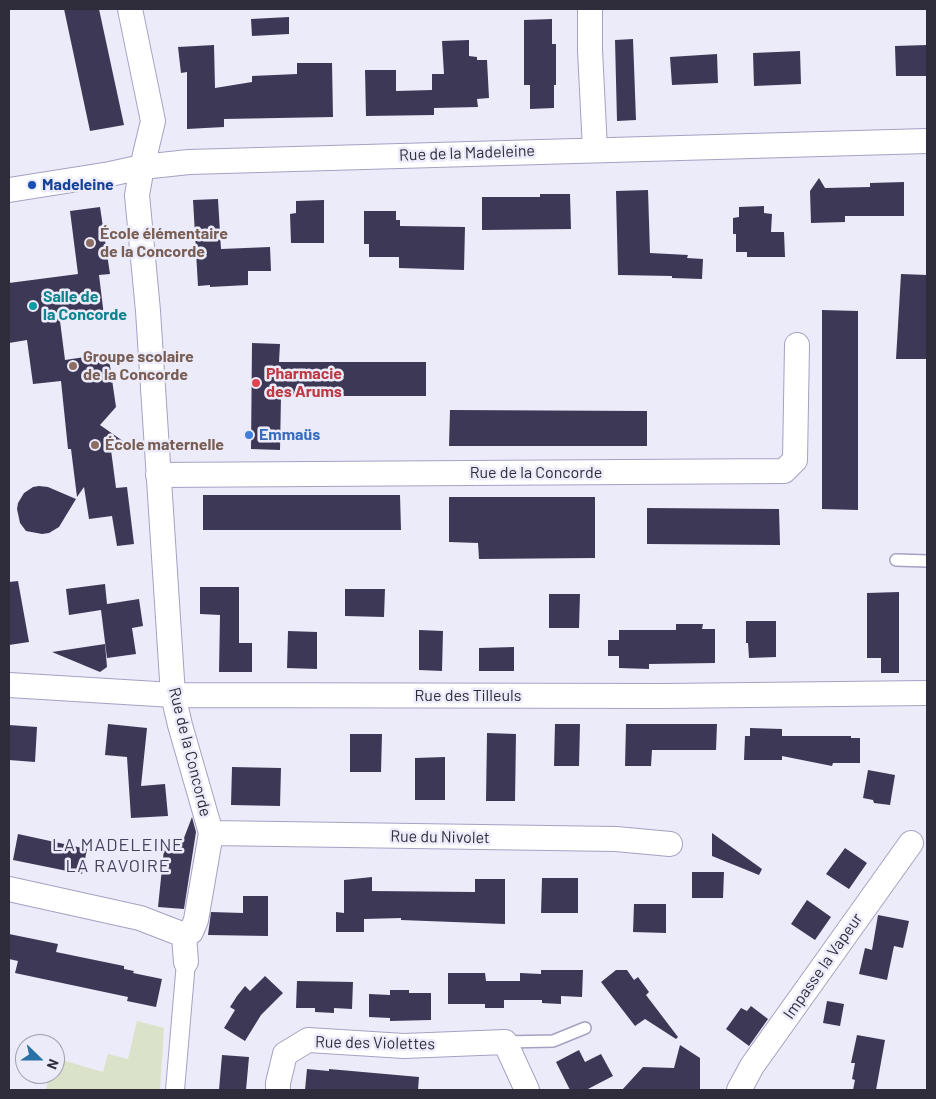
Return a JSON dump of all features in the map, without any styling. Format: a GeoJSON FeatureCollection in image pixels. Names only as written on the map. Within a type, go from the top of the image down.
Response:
{"type":"FeatureCollection","features":[{"type":"Feature","properties":{"kind":"street","name":"Rue de la Concorde"},"geometry":{"type":"LineString","coordinates":[[130,9],[153,121],[137,195],[148,311],[173,695],[211,833],[196,920],[190,932],[184,935]]}},
{"type":"Feature","properties":{"kind":"street"},"geometry":{"type":"LineString","coordinates":[[590,9],[595,150]]}},
{"type":"Feature","properties":{"kind":"street","name":"Rue de la Madeleine"},"geometry":{"type":"LineString","coordinates":[[9,190],[142,167],[199,161],[927,141]]}},
{"type":"Feature","properties":{"kind":"street","name":"Rue de la Concorde"},"geometry":{"type":"LineString","coordinates":[[158,475],[784,471],[795,460],[797,346]]}},
{"type":"Feature","properties":{"kind":"street","name":"Rue des Tilleuls"},"geometry":{"type":"LineString","coordinates":[[9,685],[173,695],[663,696],[927,692]]}},
{"type":"Feature","properties":{"kind":"street","name":"Rue du Nivolet"},"geometry":{"type":"LineString","coordinates":[[211,833],[606,839],[670,844]]}},
{"type":"Feature","properties":{"kind":"street","name":"Impasse la Vapeur"},"geometry":{"type":"LineString","coordinates":[[739,1090],[752,1066],[910,843]]}},
{"type":"Feature","properties":{"kind":"street"},"geometry":{"type":"LineString","coordinates":[[9,889],[140,918],[184,935],[186,962],[175,1090]]}},
{"type":"Feature","properties":{"kind":"street","name":"Rue des Violettes"},"geometry":{"type":"LineString","coordinates":[[278,1090],[285,1054],[308,1040],[404,1046],[505,1042]]}},
{"type":"Feature","properties":{"kind":"street"},"geometry":{"type":"LineString","coordinates":[[505,1042],[527,1090]]}},
{"type":"Feature","properties":{"kind":"lane"},"geometry":{"type":"LineString","coordinates":[[896,560],[927,561]]}},
{"type":"Feature","properties":{"kind":"lane","name":"Rue des Violettes"},"geometry":{"type":"LineString","coordinates":[[505,1042],[553,1041],[585,1028]]}},
{"type":"Feature","properties":{"kind":"green space"},"geometry":{"type":"Polygon","coordinates":[[[137,1021],[164,1028],[160,1090],[46,1090],[47,1084],[65,1084],[65,1061],[103,1072],[108,1054],[128,1059],[137,1021]]]}},
{"type":"Feature","properties":{"kind":"building"},"geometry":{"type":"Polygon","coordinates":[[[64,9],[99,9],[124,125],[90,131],[64,9]]]}},
{"type":"Feature","properties":{"kind":"building"},"geometry":{"type":"Polygon","coordinates":[[[289,17],[289,34],[252,36],[251,19],[289,17]]]}},
{"type":"Feature","properties":{"kind":"building"},"geometry":{"type":"Polygon","coordinates":[[[552,19],[552,44],[556,44],[554,108],[530,109],[530,85],[524,85],[524,20],[552,19]]]}},
{"type":"Feature","properties":{"kind":"building"},"geometry":{"type":"Polygon","coordinates":[[[633,39],[636,120],[617,121],[615,40],[633,39]]]}},
{"type":"Feature","properties":{"kind":"building"},"geometry":{"type":"Polygon","coordinates":[[[469,40],[469,56],[477,57],[477,60],[487,60],[489,98],[477,99],[478,107],[434,108],[434,115],[366,116],[365,70],[396,70],[396,91],[432,90],[432,74],[444,74],[442,41],[469,40]]]}},
{"type":"Feature","properties":{"kind":"building"},"geometry":{"type":"Polygon","coordinates":[[[214,45],[215,88],[252,82],[252,76],[297,74],[297,63],[332,63],[333,117],[224,119],[224,127],[187,129],[187,72],[181,73],[178,47],[214,45]]]}},
{"type":"Feature","properties":{"kind":"building"},"geometry":{"type":"Polygon","coordinates":[[[927,45],[927,76],[896,76],[895,46],[927,45]]]}},
{"type":"Feature","properties":{"kind":"building"},"geometry":{"type":"Polygon","coordinates":[[[800,51],[801,84],[754,86],[753,53],[800,51]]]}},
{"type":"Feature","properties":{"kind":"building"},"geometry":{"type":"Polygon","coordinates":[[[717,54],[718,83],[672,85],[670,57],[717,54]]]}},
{"type":"Feature","properties":{"kind":"building"},"geometry":{"type":"Polygon","coordinates":[[[819,178],[825,188],[870,187],[870,183],[904,182],[904,216],[845,216],[845,222],[811,223],[810,191],[819,178]]]}},
{"type":"Feature","properties":{"kind":"building"},"geometry":{"type":"Polygon","coordinates":[[[648,190],[650,253],[688,255],[687,258],[703,259],[702,279],[672,278],[672,276],[618,275],[616,191],[648,190]]]}},
{"type":"Feature","properties":{"kind":"building"},"geometry":{"type":"Polygon","coordinates":[[[540,194],[570,194],[571,229],[482,230],[482,197],[540,197],[540,194]]]}},
{"type":"Feature","properties":{"kind":"building"},"geometry":{"type":"Polygon","coordinates":[[[218,199],[221,249],[270,247],[271,271],[248,271],[248,285],[198,286],[193,200],[218,199]]]}},
{"type":"Feature","properties":{"kind":"building"},"geometry":{"type":"Polygon","coordinates":[[[324,200],[324,243],[291,243],[290,214],[296,213],[296,201],[324,200]]]}},
{"type":"Feature","properties":{"kind":"building"},"geometry":{"type":"Polygon","coordinates":[[[764,206],[764,213],[772,214],[771,232],[784,232],[785,257],[747,257],[747,252],[736,252],[736,234],[733,234],[733,218],[739,217],[739,207],[764,206]]]}},
{"type":"Feature","properties":{"kind":"building"},"geometry":{"type":"Polygon","coordinates":[[[100,207],[110,274],[99,275],[104,316],[60,321],[65,360],[98,355],[98,360],[109,359],[116,407],[100,425],[130,446],[111,450],[116,488],[127,487],[134,544],[117,546],[112,516],[89,519],[84,487],[77,497],[71,449],[68,449],[61,381],[33,384],[27,340],[9,343],[9,283],[78,274],[70,211],[100,207]]]}},
{"type":"Feature","properties":{"kind":"building"},"geometry":{"type":"Polygon","coordinates":[[[364,211],[396,211],[396,220],[400,220],[400,226],[465,227],[464,270],[399,268],[399,257],[369,257],[369,244],[364,244],[364,211]]]}},
{"type":"Feature","properties":{"kind":"building"},"geometry":{"type":"Polygon","coordinates":[[[901,274],[927,275],[927,359],[896,359],[901,274]]]}},
{"type":"Feature","properties":{"kind":"building"},"geometry":{"type":"Polygon","coordinates":[[[822,310],[858,311],[858,510],[822,509],[822,310]]]}},
{"type":"Feature","properties":{"kind":"building"},"geometry":{"type":"Polygon","coordinates":[[[252,343],[280,344],[279,362],[426,362],[426,396],[281,396],[280,450],[251,449],[252,343]]]}},
{"type":"Feature","properties":{"kind":"building"},"geometry":{"type":"Polygon","coordinates":[[[450,410],[647,411],[647,446],[449,446],[450,410]]]}},
{"type":"Feature","properties":{"kind":"building"},"geometry":{"type":"Polygon","coordinates":[[[33,487],[48,487],[76,499],[59,527],[49,533],[42,534],[26,531],[20,523],[17,509],[24,493],[33,487]]]}},
{"type":"Feature","properties":{"kind":"building"},"geometry":{"type":"Polygon","coordinates":[[[203,495],[400,495],[401,530],[203,530],[203,495]]]}},
{"type":"Feature","properties":{"kind":"building"},"geometry":{"type":"Polygon","coordinates":[[[449,497],[595,497],[595,558],[479,559],[478,543],[449,542],[449,497]]]}},
{"type":"Feature","properties":{"kind":"building"},"geometry":{"type":"Polygon","coordinates":[[[647,508],[779,509],[780,545],[647,544],[647,508]]]}},
{"type":"Feature","properties":{"kind":"building"},"geometry":{"type":"Polygon","coordinates":[[[18,581],[29,642],[9,645],[9,582],[18,581]]]}},
{"type":"Feature","properties":{"kind":"building"},"geometry":{"type":"Polygon","coordinates":[[[105,584],[107,604],[139,599],[143,626],[132,628],[136,654],[107,658],[101,610],[69,615],[66,589],[105,584]]]}},
{"type":"Feature","properties":{"kind":"building"},"geometry":{"type":"Polygon","coordinates":[[[200,587],[239,587],[239,643],[252,643],[252,672],[219,672],[220,615],[200,614],[200,587]]]}},
{"type":"Feature","properties":{"kind":"building"},"geometry":{"type":"Polygon","coordinates":[[[345,589],[385,589],[384,617],[345,616],[345,589]]]}},
{"type":"Feature","properties":{"kind":"building"},"geometry":{"type":"Polygon","coordinates":[[[899,592],[899,673],[881,673],[881,658],[867,658],[867,593],[899,592]]]}},
{"type":"Feature","properties":{"kind":"building"},"geometry":{"type":"Polygon","coordinates":[[[549,594],[580,594],[579,628],[549,628],[549,594]]]}},
{"type":"Feature","properties":{"kind":"building"},"geometry":{"type":"Polygon","coordinates":[[[746,621],[776,621],[776,657],[749,658],[748,643],[746,643],[746,621]]]}},
{"type":"Feature","properties":{"kind":"building"},"geometry":{"type":"Polygon","coordinates":[[[676,624],[703,624],[702,629],[715,629],[715,663],[649,664],[649,669],[619,668],[619,656],[608,656],[608,640],[619,640],[619,630],[676,630],[676,624]]]}},
{"type":"Feature","properties":{"kind":"building"},"geometry":{"type":"Polygon","coordinates":[[[419,630],[443,631],[442,671],[419,670],[419,630]]]}},
{"type":"Feature","properties":{"kind":"building"},"geometry":{"type":"Polygon","coordinates":[[[288,631],[317,632],[317,669],[287,668],[288,631]]]}},
{"type":"Feature","properties":{"kind":"building"},"geometry":{"type":"Polygon","coordinates":[[[105,644],[107,667],[100,672],[52,652],[105,644]]]}},
{"type":"Feature","properties":{"kind":"building"},"geometry":{"type":"Polygon","coordinates":[[[514,647],[514,671],[479,671],[479,648],[514,647]]]}},
{"type":"Feature","properties":{"kind":"building"},"geometry":{"type":"Polygon","coordinates":[[[108,724],[147,728],[141,786],[165,784],[168,816],[131,818],[127,757],[105,755],[108,724]]]}},
{"type":"Feature","properties":{"kind":"building"},"geometry":{"type":"Polygon","coordinates":[[[555,724],[580,724],[579,766],[554,766],[555,724]]]}},
{"type":"Feature","properties":{"kind":"building"},"geometry":{"type":"Polygon","coordinates":[[[626,724],[717,724],[716,750],[652,750],[651,766],[625,766],[626,724]]]}},
{"type":"Feature","properties":{"kind":"building"},"geometry":{"type":"Polygon","coordinates":[[[9,725],[37,727],[35,762],[9,760],[9,725]]]}},
{"type":"Feature","properties":{"kind":"building"},"geometry":{"type":"Polygon","coordinates":[[[750,728],[782,729],[782,736],[851,736],[851,738],[860,738],[860,763],[833,763],[832,766],[782,756],[782,760],[744,760],[745,736],[750,736],[750,728]]]}},
{"type":"Feature","properties":{"kind":"building"},"geometry":{"type":"Polygon","coordinates":[[[487,733],[516,734],[515,801],[486,801],[487,733]]]}},
{"type":"Feature","properties":{"kind":"building"},"geometry":{"type":"Polygon","coordinates":[[[350,734],[382,734],[381,772],[350,772],[350,734]]]}},
{"type":"Feature","properties":{"kind":"building"},"geometry":{"type":"Polygon","coordinates":[[[445,757],[445,800],[415,800],[415,758],[445,757]]]}},
{"type":"Feature","properties":{"kind":"building"},"geometry":{"type":"Polygon","coordinates":[[[232,767],[281,768],[280,806],[231,805],[232,767]]]}},
{"type":"Feature","properties":{"kind":"building"},"geometry":{"type":"Polygon","coordinates":[[[868,770],[895,775],[890,805],[874,803],[873,800],[863,798],[868,770]]]}},
{"type":"Feature","properties":{"kind":"building"},"geometry":{"type":"Polygon","coordinates":[[[192,817],[196,832],[184,909],[158,907],[164,849],[179,851],[192,817]]]}},
{"type":"Feature","properties":{"kind":"building"},"geometry":{"type":"Polygon","coordinates":[[[712,833],[762,869],[759,875],[712,856],[712,833]]]}},
{"type":"Feature","properties":{"kind":"building"},"geometry":{"type":"Polygon","coordinates":[[[18,834],[87,849],[82,874],[13,860],[18,834]]]}},
{"type":"Feature","properties":{"kind":"building"},"geometry":{"type":"Polygon","coordinates":[[[845,848],[867,863],[849,889],[826,874],[845,848]]]}},
{"type":"Feature","properties":{"kind":"building"},"geometry":{"type":"Polygon","coordinates":[[[692,872],[724,872],[723,898],[692,898],[692,872]]]}},
{"type":"Feature","properties":{"kind":"building"},"geometry":{"type":"Polygon","coordinates":[[[372,877],[372,891],[475,892],[475,879],[505,879],[505,924],[401,920],[401,918],[364,919],[364,932],[336,932],[336,912],[344,913],[344,880],[372,877]]]}},
{"type":"Feature","properties":{"kind":"building"},"geometry":{"type":"Polygon","coordinates":[[[542,878],[578,878],[578,913],[541,913],[542,878]]]}},
{"type":"Feature","properties":{"kind":"building"},"geometry":{"type":"Polygon","coordinates":[[[243,896],[268,896],[268,936],[208,935],[211,912],[243,913],[243,896]]]}},
{"type":"Feature","properties":{"kind":"building"},"geometry":{"type":"Polygon","coordinates":[[[807,900],[831,917],[815,940],[791,924],[807,900]]]}},
{"type":"Feature","properties":{"kind":"building"},"geometry":{"type":"Polygon","coordinates":[[[634,904],[666,904],[666,933],[633,932],[634,904]]]}},
{"type":"Feature","properties":{"kind":"building"},"geometry":{"type":"Polygon","coordinates":[[[878,915],[909,921],[903,948],[894,946],[887,980],[859,974],[865,948],[872,950],[878,915]]]}},
{"type":"Feature","properties":{"kind":"building"},"geometry":{"type":"Polygon","coordinates":[[[9,934],[58,944],[56,952],[124,966],[124,969],[134,971],[133,973],[162,979],[156,1007],[127,1001],[128,997],[15,973],[18,961],[9,959],[9,934]]]}},
{"type":"Feature","properties":{"kind":"building"},"geometry":{"type":"Polygon","coordinates":[[[541,970],[583,970],[582,997],[561,996],[561,1004],[542,1003],[542,1000],[504,1000],[504,1008],[485,1008],[485,1004],[448,1004],[448,973],[485,973],[486,981],[520,981],[520,973],[541,974],[541,970]]]}},
{"type":"Feature","properties":{"kind":"building"},"geometry":{"type":"Polygon","coordinates":[[[616,970],[627,970],[634,980],[638,977],[649,992],[646,995],[678,1037],[676,1039],[645,1019],[635,1026],[601,982],[616,970]]]}},
{"type":"Feature","properties":{"kind":"building"},"geometry":{"type":"Polygon","coordinates":[[[265,976],[283,993],[261,1015],[245,1041],[224,1028],[235,1010],[230,1007],[245,986],[250,991],[265,976]]]}},
{"type":"Feature","properties":{"kind":"building"},"geometry":{"type":"Polygon","coordinates":[[[297,981],[353,982],[352,1009],[334,1008],[334,1013],[315,1012],[315,1008],[296,1008],[297,981]]]}},
{"type":"Feature","properties":{"kind":"building"},"geometry":{"type":"Polygon","coordinates":[[[390,990],[409,990],[409,993],[431,993],[431,1020],[390,1021],[390,1018],[369,1017],[369,994],[390,995],[390,990]]]}},
{"type":"Feature","properties":{"kind":"building"},"geometry":{"type":"Polygon","coordinates":[[[827,1001],[844,1004],[840,1026],[823,1023],[827,1001]]]}},
{"type":"Feature","properties":{"kind":"building"},"geometry":{"type":"Polygon","coordinates":[[[751,1006],[768,1019],[749,1046],[726,1029],[741,1008],[747,1011],[751,1006]]]}},
{"type":"Feature","properties":{"kind":"building"},"geometry":{"type":"Polygon","coordinates":[[[857,1035],[885,1040],[876,1090],[853,1090],[855,1080],[852,1079],[855,1063],[851,1063],[857,1035]]]}},
{"type":"Feature","properties":{"kind":"building"},"geometry":{"type":"Polygon","coordinates":[[[680,1045],[700,1058],[700,1090],[622,1090],[643,1067],[674,1068],[680,1045]]]}},
{"type":"Feature","properties":{"kind":"building"},"geometry":{"type":"Polygon","coordinates":[[[579,1050],[585,1062],[601,1054],[613,1076],[586,1090],[570,1090],[556,1062],[579,1050]]]}},
{"type":"Feature","properties":{"kind":"building"},"geometry":{"type":"Polygon","coordinates":[[[222,1055],[249,1057],[246,1090],[219,1090],[222,1055]]]}},
{"type":"Feature","properties":{"kind":"building"},"geometry":{"type":"Polygon","coordinates":[[[307,1069],[329,1071],[329,1069],[419,1077],[418,1090],[305,1090],[307,1069]]]}},
{"type":"Feature","properties":{"kind":"place","name":"Madeleine"},"geometry":{"type":"Point","coordinates":[32,185]}},
{"type":"Feature","properties":{"kind":"place","name":"École élémentaire de la Concorde"},"geometry":{"type":"Point","coordinates":[90,243]}},
{"type":"Feature","properties":{"kind":"place","name":"Salle de la Concorde"},"geometry":{"type":"Point","coordinates":[33,306]}},
{"type":"Feature","properties":{"kind":"place","name":"Groupe scolaire de la Concorde"},"geometry":{"type":"Point","coordinates":[73,366]}},
{"type":"Feature","properties":{"kind":"place","name":"Pharmacie des Arums"},"geometry":{"type":"Point","coordinates":[256,383]}},
{"type":"Feature","properties":{"kind":"place","name":"Emmaüs"},"geometry":{"type":"Point","coordinates":[249,435]}},
{"type":"Feature","properties":{"kind":"place","name":"École maternelle"},"geometry":{"type":"Point","coordinates":[95,445]}},
{"type":"Feature","properties":{"kind":"district","name":"LA MADELEINE LA RAVOIRE"},"geometry":{"type":"Point","coordinates":[118,855]}}]}
